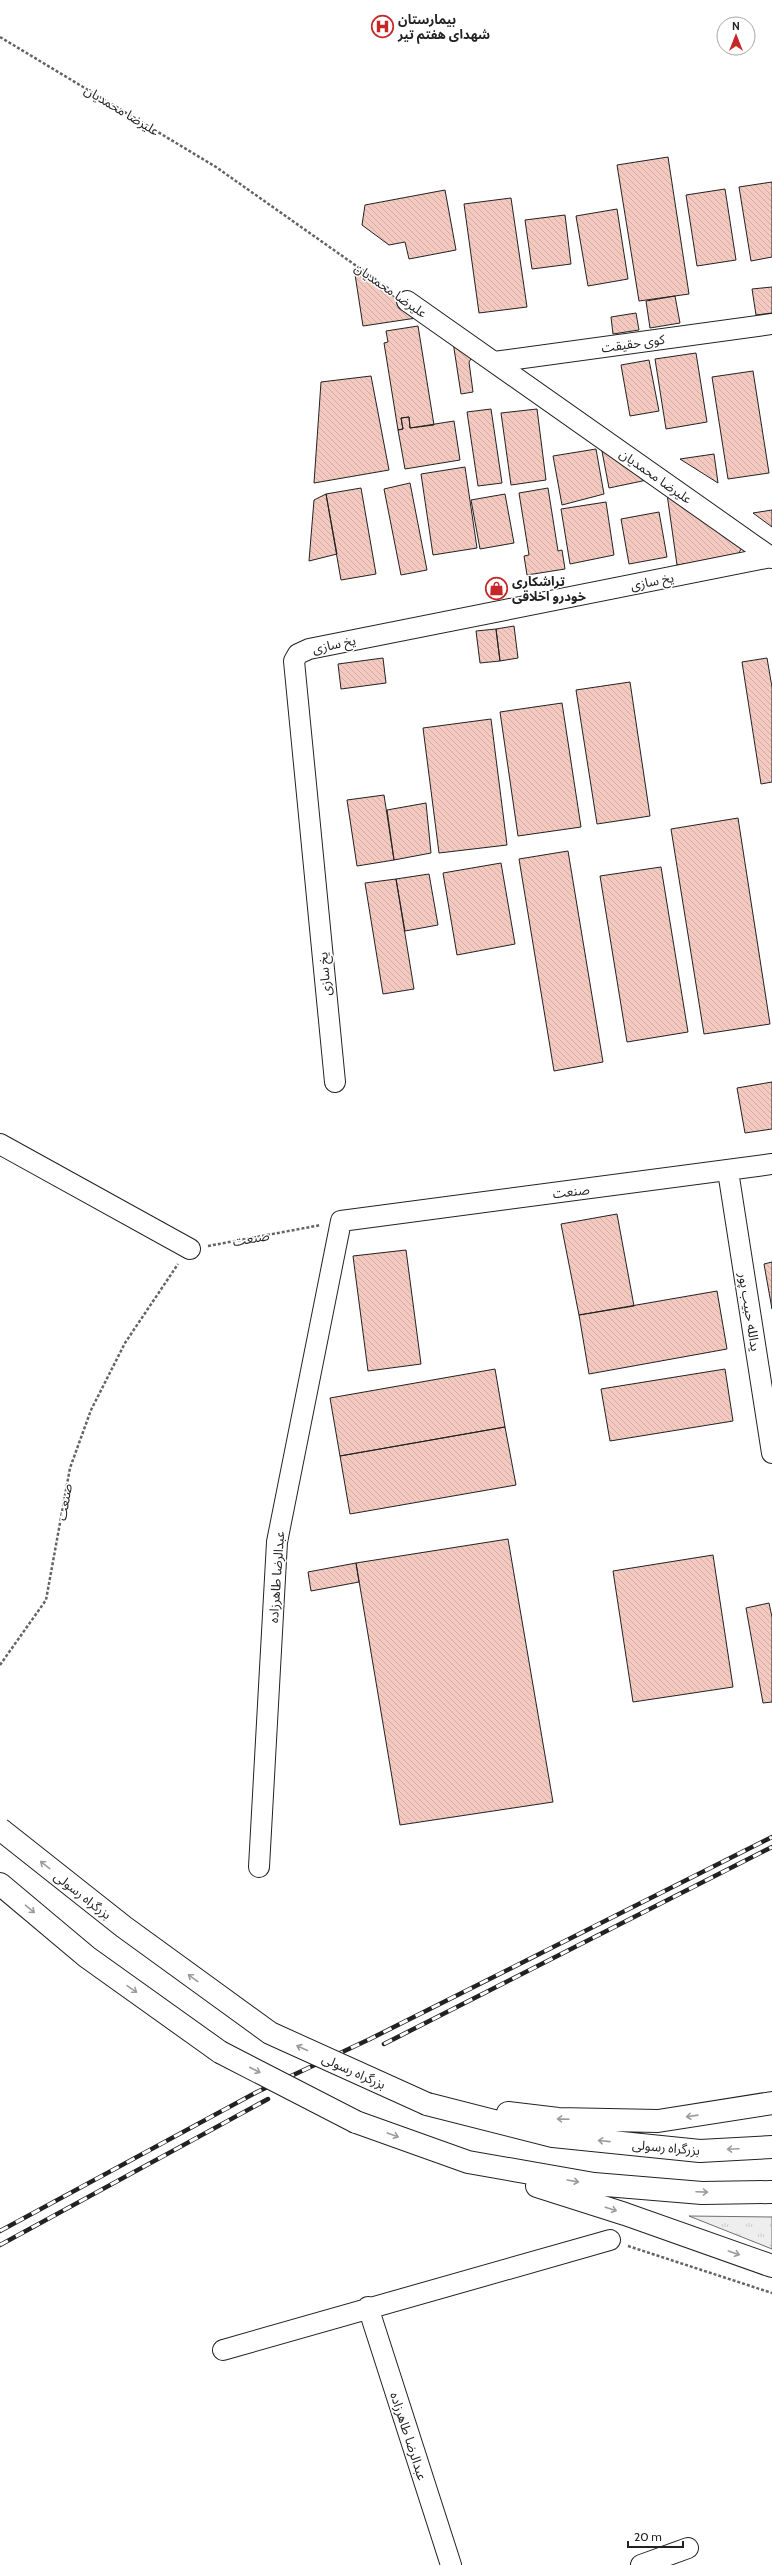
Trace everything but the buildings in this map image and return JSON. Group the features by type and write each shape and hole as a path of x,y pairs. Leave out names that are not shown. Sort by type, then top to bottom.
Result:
{"highway":[{"name":"بزرگراه رسولی","path":"0,1829 124,1927 270,2033 427,2104 553,2136 700,2151 772,2147"},
{"path":"0,1884 87,1957 220,2052 356,2122 772,2266"},
{"path":"427,2104 558,2119 658,2121 772,2103"},
{"path":"468,2162 594,2184 702,2193 772,2192"}],"street":[{"name":"علیرضا محمدیان","path":"407,301 771,558"},
{"name":"کوی حقیقت","path":"494,362 772,324"},
{"name":"یخ سازی","path":"335,1082 294,662 298,654 309,649 771,558"},
{"path":"0,1144 190,1249"},
{"name":"صنعت","path":"341,1221 772,1164"},
{"name":"یدالله حبیب پور","path":"728,1171 772,1453"},
{"name":"عبدالرضا طاهرزاده","path":"258,1867 277,1542 341,1221"},
{"path":"223,2350 368,2307 610,2240"},
{"name":"عبدالرضا طاهرزاده","path":"368,2307 451,2565"},
{"path":"641,2565 688,2548"}],"path":[{"name":"علیرضا محمدیان","path":"0,37 216,166 407,301"},
{"name":"صنعت","path":"0,1664 46,1600 70,1468 91,1410 125,1343 166,1281 190,1249 341,1221"},
{"path":"610,2240 772,2293"}],"green space":[{"path":"689,2216 772,2217 772,2249"}],"railway":[{"path":"0,2231 257,2092 370,2039 772,1837"},
{"path":"384,2044 772,1847"},
{"path":"0,2245 268,2099"}],"place":[{"name":"بیمارستان شهدای هفتم تیر","path":"383,26"},
{"name":"تراشکاری خودرو اخلاقی","path":"497,588"}]}
